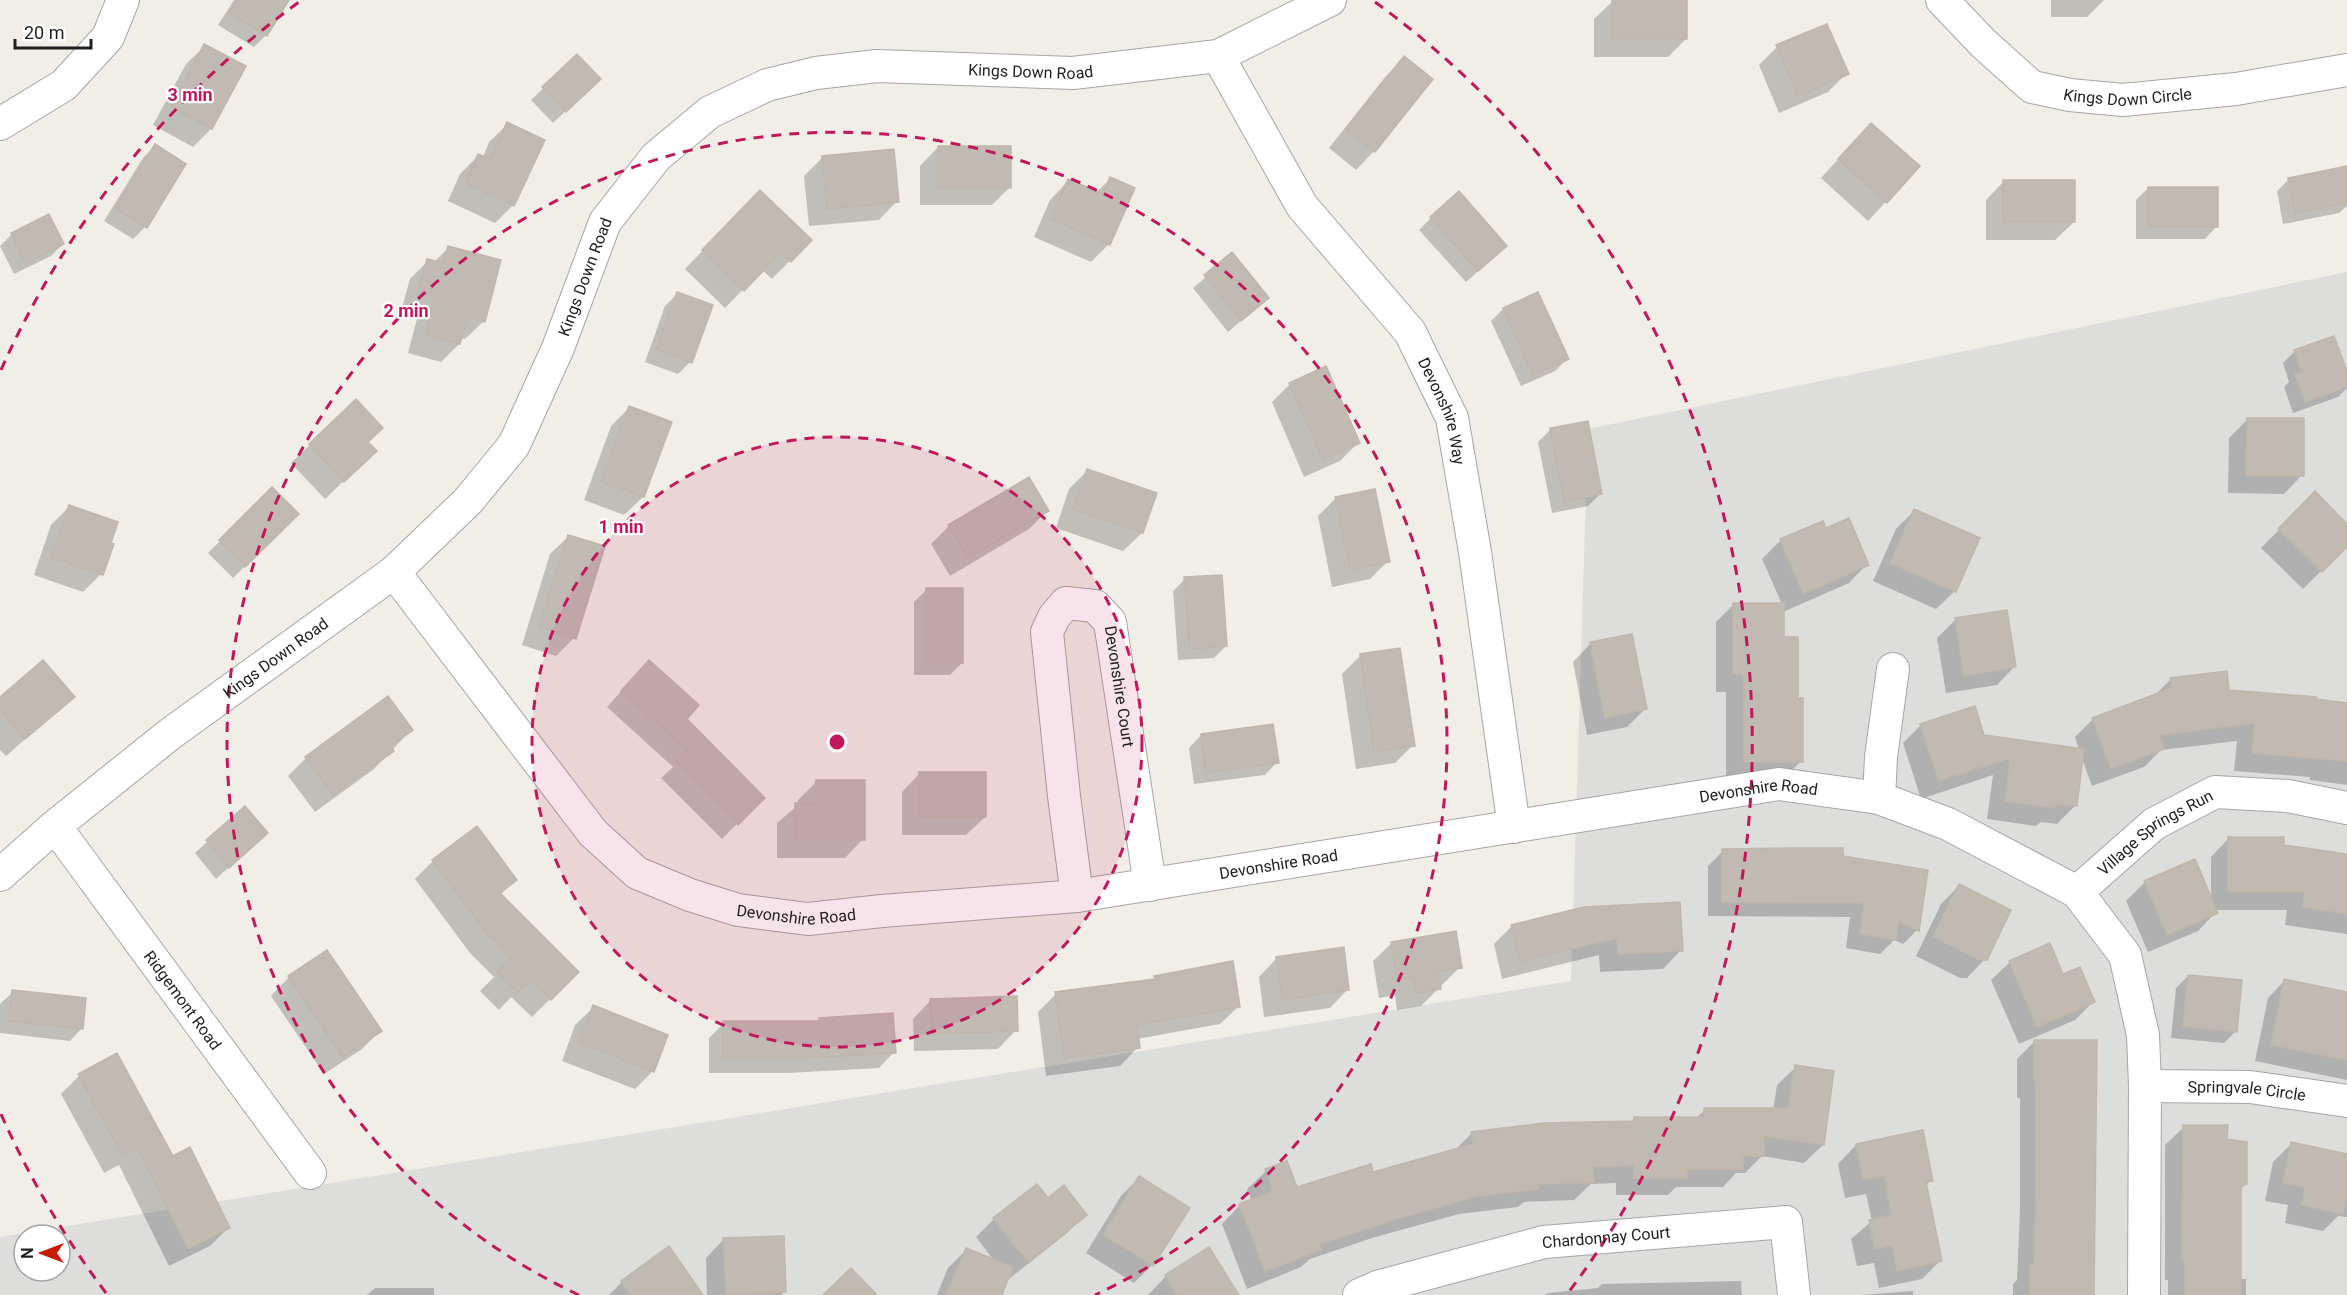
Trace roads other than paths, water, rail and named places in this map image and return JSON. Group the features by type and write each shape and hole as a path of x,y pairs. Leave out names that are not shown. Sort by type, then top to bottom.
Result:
{"street":[{"path":"0,124 64,85 108,37 123,0"},
{"name":"Kings Down Road","path":"0,875 55,826 170,734 393,572 468,501 514,445 558,348 605,222 656,157 710,112 767,85 837,70 877,66 1073,73 1218,56 1330,0"},
{"name":"Kings Down Circle","path":"1942,0 1983,43 2032,87 2070,95 2123,100 2236,88 2347,70"},
{"name":"Devonshire Way","path":"1218,56 1302,206 1410,332 1452,418 1475,552 1514,828"},
{"name":"Devonshire Road","path":"393,572 593,833 637,873 690,895 738,910 808,919 1077,896 1779,784 1879,798 1948,824 2077,892 2125,956 2143,1035 2145,1086"},
{"name":"Devonshire Court","path":"1077,896 1047,632 1054,617 1066,603 1095,606 1110,622 1126,714 1150,885"},
{"path":"1879,798 1881,757 1893,669"},
{"name":"Village Springs Run","path":"2077,892 2154,824 2215,792 2288,796 2347,808"},
{"name":"Ridgemont Road","path":"55,826 310,1173"},
{"path":"2144,1295 2145,1086"},
{"name":"Springvale Circle","path":"2145,1086 2250,1087 2347,1101"},
{"name":"Chardonnay Court","path":"1359,1295 1377,1287 1544,1242 1786,1222 1794,1295"}]}
